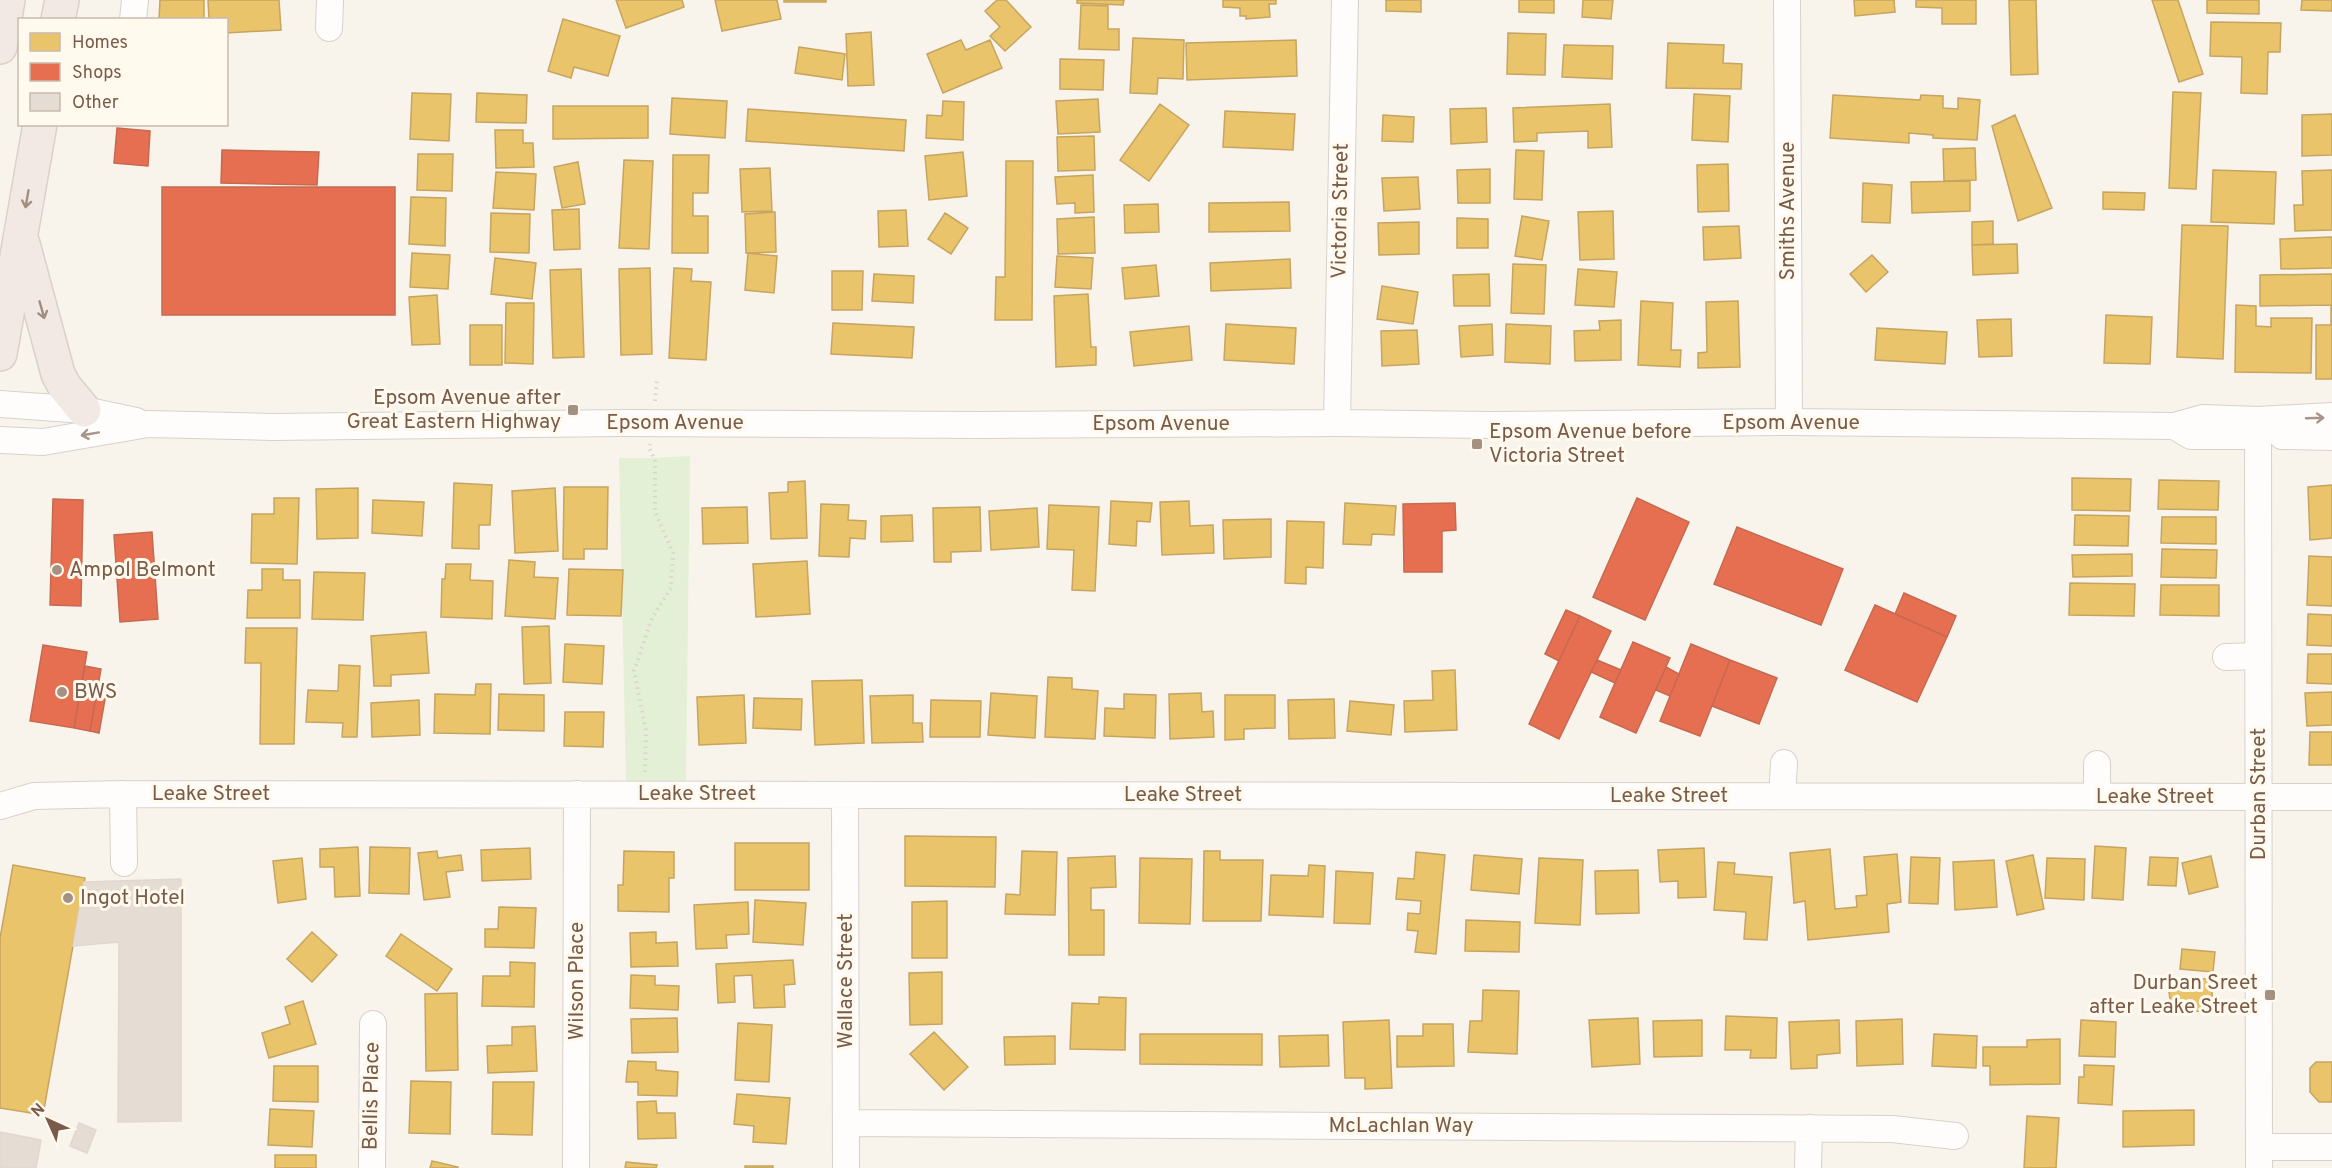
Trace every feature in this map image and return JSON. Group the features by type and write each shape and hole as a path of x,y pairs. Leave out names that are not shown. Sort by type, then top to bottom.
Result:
{"highway":[{"path":"0,47 8,0"},
{"path":"58,18 62,0"},
{"path":"0,354 40,126"},
{"path":"20,234 58,374 65,387 84,410"}],"street":[{"path":"133,18 135,0"},
{"path":"329,28 330,0"},
{"name":"Victoria Street","path":"1337,423 1345,0"},
{"name":"Smiths Avenue","path":"1787,0 1789,422"},
{"name":"Epsom Avenue","path":"0,404 84,410 148,424"},
{"name":"Epsom Avenue","path":"0,440 43,442 148,424 283,427 654,423 1490,425 1789,422 2174,426 2191,436 2332,416"},
{"name":"Epsom Avenue","path":"2257,428 2332,437"},
{"name":"Durban Street","path":"2257,428 2259,1157"},
{"path":"2226,657 2258,656"},
{"path":"1782,796 1784,763"},
{"path":"2097,764 2097,797"},
{"name":"Leake Street","path":"0,788 34,796 645,794 2332,797"},
{"path":"123,794 124,863"},
{"name":"Wilson Place","path":"576,1168 577,794"},
{"name":"Wallace Street","path":"845,795 846,1168"},
{"name":"Leake Street","path":"0,806 34,796"},
{"name":"Bellis Place","path":"372,1168 373,1024"},
{"name":"McLachlan Way","path":"846,1123 1892,1128 1955,1136"},
{"path":"1808,1168 1809,1128"},
{"path":"2259,1157 2332,1147"}],"path":[{"path":"645,794 646,730 634,671 652,618 671,588 673,553 655,512 655,460 649,448 654,423 657,380"}],"green space":[{"path":"690,456 686,785 626,785 619,458"}],"building: Homes":[{"path":"160,0 204,0 204,18 159,18"},
{"path":"208,0 279,0 281,30 228,33 228,18 209,18"},
{"path":"616,0 682,0 684,7 626,28"},
{"path":"715,0 777,0 781,19 722,31"},
{"path":"784,0 826,0 826,2 784,2"},
{"path":"997,0 1006,0 1031,27 1005,51 990,36 1000,27 985,11"},
{"path":"1077,0 1124,0 1123,5 1077,3"},
{"path":"1223,0 1276,0 1276,4 1269,4 1270,17 1246,19 1246,16 1240,16 1240,8 1223,7"},
{"path":"1386,0 1421,0 1421,12 1386,11"},
{"path":"1519,0 1554,0 1554,13 1519,12"},
{"path":"1583,0 1613,0 1611,19 1582,17"},
{"path":"1854,0 1894,0 1895,12 1855,16"},
{"path":"1916,0 1976,0 1976,24 1942,24 1942,8 1916,7"},
{"path":"2009,0 2036,0 2038,74 2011,75"},
{"path":"2152,0 2178,0 2203,74 2179,82"},
{"path":"2207,0 2259,0 2259,14 2207,13"},
{"path":"2302,0 2332,0 2332,11 2301,10"},
{"path":"1081,5 1108,6 1108,29 1119,29 1119,50 1079,49"},
{"path":"563,19 620,36 608,76 574,67 571,78 548,71"},
{"path":"2211,22 2281,23 2280,52 2268,52 2267,94 2241,93 2242,57 2210,56"},
{"path":"871,32 874,85 848,86 846,34"},
{"path":"1508,33 1546,34 1545,75 1507,74"},
{"path":"1133,38 1184,40 1183,79 1158,78 1157,94 1130,93"},
{"path":"961,40 966,50 990,40 1002,68 943,93 927,54"},
{"path":"1296,40 1297,76 1187,80 1186,43"},
{"path":"1668,43 1724,45 1723,63 1742,64 1741,89 1666,88"},
{"path":"1564,45 1613,46 1612,79 1562,77"},
{"path":"799,47 845,54 842,80 795,73"},
{"path":"1060,59 1104,60 1103,90 1060,89"},
{"path":"2173,92 2201,93 2196,189 2169,188"},
{"path":"412,93 451,94 449,141 410,139"},
{"path":"477,93 527,95 526,123 476,122"},
{"path":"1694,94 1730,96 1728,142 1692,140"},
{"path":"1833,95 1920,100 1921,95 1943,96 1943,108 1958,109 1958,98 1980,100 1977,140 1933,138 1933,135 1909,133 1909,143 1830,138"},
{"path":"672,98 727,101 725,138 670,134"},
{"path":"1098,99 1100,132 1058,134 1056,101"},
{"path":"943,101 964,102 963,140 926,138 927,115 942,116"},
{"path":"1160,104 1189,125 1149,181 1120,160"},
{"path":"1610,104 1612,147 1588,148 1588,131 1537,133 1537,141 1514,142 1513,108"},
{"path":"553,106 648,106 648,138 553,139"},
{"path":"1486,108 1487,142 1451,144 1450,109"},
{"path":"748,109 906,120 904,151 746,141"},
{"path":"1225,111 1295,114 1293,150 1223,147"},
{"path":"2332,114 2332,155 2302,156 2302,115"},
{"path":"1383,115 1414,117 1413,142 1382,141"},
{"path":"2015,115 2052,208 2018,221 1992,126"},
{"path":"495,130 523,130 523,143 533,143 534,167 496,168"},
{"path":"1094,136 1095,170 1058,171 1057,137"},
{"path":"1975,148 1976,180 1944,181 1943,149"},
{"path":"1516,150 1544,151 1542,200 1514,199"},
{"path":"963,152 967,196 929,200 925,156"},
{"path":"418,154 453,154 452,191 417,190"},
{"path":"673,155 709,155 708,193 693,193 693,216 708,216 708,253 672,253"},
{"path":"624,160 653,161 649,249 619,248"},
{"path":"1006,161 1033,161 1032,320 995,320 996,277 1005,277"},
{"path":"578,162 585,204 562,208 554,167"},
{"path":"1728,164 1729,211 1698,212 1697,165"},
{"path":"770,168 772,211 742,212 740,169"},
{"path":"1490,169 1490,203 1458,203 1457,170"},
{"path":"2213,170 2276,172 2274,224 2211,222"},
{"path":"2332,170 2332,230 2295,231 2294,205 2303,205 2302,171"},
{"path":"496,172 536,174 534,210 493,208"},
{"path":"1093,175 1094,212 1075,213 1075,203 1057,204 1055,177"},
{"path":"1418,177 1420,209 1384,211 1382,178"},
{"path":"1970,181 1970,211 1912,213 1911,182"},
{"path":"1863,183 1892,185 1890,223 1862,222"},
{"path":"2103,192 2145,193 2144,210 2103,209"},
{"path":"411,197 446,198 445,246 409,244"},
{"path":"1289,202 1290,231 1209,232 1209,203"},
{"path":"1158,204 1159,232 1125,233 1124,205"},
{"path":"579,209 580,249 554,250 552,210"},
{"path":"906,210 908,246 879,247 878,211"},
{"path":"1613,211 1614,259 1580,260 1578,212"},
{"path":"775,212 776,252 746,253 745,214"},
{"path":"491,213 530,214 529,253 490,252"},
{"path":"945,213 968,228 951,254 928,239"},
{"path":"1522,216 1549,221 1542,260 1515,256"},
{"path":"1094,217 1095,253 1058,254 1057,219"},
{"path":"1457,218 1488,219 1488,248 1457,248"},
{"path":"1993,221 1993,244 1972,245 1972,222"},
{"path":"1419,222 1419,254 1379,255 1378,223"},
{"path":"2182,225 2228,226 2223,359 2177,357"},
{"path":"1739,226 1741,258 1704,260 1703,227"},
{"path":"2332,237 2332,268 2281,269 2280,239"},
{"path":"2017,244 2018,273 1973,275 1972,245"},
{"path":"412,253 450,255 448,289 410,287"},
{"path":"748,253 777,256 774,293 745,290"},
{"path":"1872,255 1888,272 1866,292 1850,274"},
{"path":"1057,256 1093,258 1091,289 1055,287"},
{"path":"495,258 536,263 532,299 491,294"},
{"path":"1290,259 1291,288 1211,291 1210,263"},
{"path":"1513,264 1546,265 1544,314 1511,313"},
{"path":"1156,265 1159,296 1125,299 1122,268"},
{"path":"650,268 652,354 621,355 619,269"},
{"path":"674,268 692,269 691,281 711,282 706,360 669,358"},
{"path":"581,269 584,357 553,358 550,270"},
{"path":"1578,269 1617,272 1614,307 1575,305"},
{"path":"832,271 863,271 862,310 832,310"},
{"path":"874,274 914,276 913,303 872,301"},
{"path":"1489,274 1490,306 1454,306 1453,275"},
{"path":"2332,274 2332,379 2316,379 2316,325 2331,325 2331,305 2260,306 2260,275"},
{"path":"1382,286 1418,292 1413,324 1377,319"},
{"path":"1088,294 1091,347 1096,347 1096,365 1056,367 1054,296"},
{"path":"437,295 440,344 412,345 409,297"},
{"path":"1641,301 1673,303 1671,350 1681,350 1680,367 1638,365"},
{"path":"1738,301 1740,367 1698,368 1698,353 1707,352 1706,302"},
{"path":"506,303 534,303 533,364 505,363"},
{"path":"2236,305 2256,306 2256,326 2271,327 2271,318 2312,318 2311,373 2235,372"},
{"path":"2106,315 2152,317 2150,364 2104,363"},
{"path":"2011,319 2012,356 1979,357 1977,320"},
{"path":"1621,320 1621,360 1575,361 1574,331 1600,330 1599,321"},
{"path":"833,323 914,327 912,358 831,354"},
{"path":"1226,324 1296,328 1294,364 1224,360"},
{"path":"1492,324 1493,355 1461,357 1459,326"},
{"path":"1506,324 1551,326 1550,364 1505,362"},
{"path":"470,325 502,325 502,365 470,365"},
{"path":"1189,326 1192,360 1134,366 1130,332"},
{"path":"1877,328 1947,332 1945,364 1875,360"},
{"path":"1417,330 1419,364 1382,366 1381,331"},
{"path":"2072,478 2131,479 2130,511 2072,510"},
{"path":"2159,480 2219,481 2218,510 2158,509"},
{"path":"805,481 807,538 771,539 769,493 788,492 788,482"},
{"path":"454,483 492,485 490,525 479,525 479,549 452,548"},
{"path":"2332,485 2332,538 2310,540 2308,487"},
{"path":"564,487 608,487 607,549 584,549 584,559 563,559"},
{"path":"358,488 358,538 317,539 316,489"},
{"path":"555,488 558,551 515,553 512,491"},
{"path":"274,498 299,498 297,564 251,563 252,514 274,514"},
{"path":"373,500 424,502 422,536 372,533"},
{"path":"1111,501 1152,503 1150,522 1137,521 1136,546 1109,544"},
{"path":"1189,501 1190,526 1213,525 1214,553 1162,555 1160,502"},
{"path":"1345,503 1396,506 1394,535 1372,534 1371,545 1343,544"},
{"path":"821,504 849,505 848,520 866,521 865,539 850,538 849,557 819,556"},
{"path":"1049,505 1099,507 1095,591 1072,590 1074,550 1047,549"},
{"path":"747,507 748,543 703,544 702,508"},
{"path":"980,507 981,551 951,552 951,562 934,562 933,508"},
{"path":"1037,508 1039,547 991,550 989,511"},
{"path":"912,515 913,541 881,542 881,516"},
{"path":"2075,515 2129,516 2128,546 2074,545"},
{"path":"2162,517 2216,517 2216,544 2161,543"},
{"path":"1271,519 1271,557 1224,559 1223,520"},
{"path":"1287,521 1324,522 1323,568 1306,567 1306,584 1285,583"},
{"path":"2162,549 2217,550 2216,578 2161,577"},
{"path":"2132,554 2132,576 2073,577 2072,555"},
{"path":"2309,556 2332,557 2332,606 2307,605"},
{"path":"509,560 535,562 534,577 558,578 555,619 505,616"},
{"path":"807,561 810,614 756,617 753,564"},
{"path":"446,564 471,564 470,580 493,581 492,619 441,617 442,579 445,579"},
{"path":"262,569 283,569 283,580 300,580 300,618 247,618 248,590 262,590"},
{"path":"569,569 623,570 621,616 567,615"},
{"path":"314,572 365,573 363,620 312,619"},
{"path":"2070,583 2135,584 2134,616 2069,615"},
{"path":"2161,585 2219,585 2219,616 2160,615"},
{"path":"2308,614 2332,615 2332,646 2307,645"},
{"path":"549,626 551,683 524,684 522,627"},
{"path":"246,628 297,628 294,744 260,744 261,663 245,663"},
{"path":"426,632 429,673 391,675 391,686 374,686 371,636"},
{"path":"565,644 604,646 602,684 563,682"},
{"path":"2308,654 2332,654 2332,684 2307,683"},
{"path":"339,665 360,666 357,737 342,737 343,723 306,722 308,690 338,691"},
{"path":"1455,670 1457,730 1405,732 1404,701 1433,700 1432,671"},
{"path":"1048,677 1072,678 1072,689 1098,691 1095,739 1045,737"},
{"path":"862,680 864,743 815,745 812,681"},
{"path":"476,684 491,684 490,734 434,733 435,694 475,695"},
{"path":"2332,692 2332,725 2307,726 2305,693"},
{"path":"991,693 1037,696 1035,738 988,735"},
{"path":"1201,693 1202,712 1213,711 1214,737 1170,739 1169,694"},
{"path":"499,694 544,695 544,731 498,730"},
{"path":"1124,694 1156,695 1155,738 1104,736 1105,708 1124,709"},
{"path":"744,695 746,743 699,745 697,697"},
{"path":"913,695 913,723 922,723 923,742 872,743 870,696"},
{"path":"1225,695 1275,695 1275,728 1244,729 1244,739 1225,740"},
{"path":"754,698 802,699 801,730 753,728"},
{"path":"1334,699 1335,738 1289,739 1288,700"},
{"path":"419,700 420,735 372,737 371,703"},
{"path":"931,700 981,701 980,737 930,737"},
{"path":"1350,701 1394,705 1391,735 1347,731"},
{"path":"565,712 604,712 603,747 564,746"},
{"path":"2310,732 2332,732 2332,765 2309,765"},
{"path":"905,836 996,837 995,887 905,886"},
{"path":"735,843 809,843 809,890 735,890"},
{"path":"2095,846 2126,848 2123,900 2092,898"},
{"path":"358,847 360,896 335,897 334,867 320,867 320,849"},
{"path":"370,847 410,848 409,894 369,893"},
{"path":"530,848 531,879 482,881 481,850"},
{"path":"1704,848 1706,897 1678,898 1678,881 1660,882 1658,850"},
{"path":"1830,849 1835,909 1857,907 1856,896 1867,895 1864,857 1897,854 1901,902 1887,904 1889,932 1808,940 1805,901 1794,903 1790,853"},
{"path":"437,851 438,858 461,855 463,870 446,872 450,897 424,900 418,853"},
{"path":"624,851 674,852 674,878 669,878 669,912 618,911 618,885 623,885"},
{"path":"1022,851 1057,852 1055,915 1005,914 1006,894 1020,895"},
{"path":"1204,851 1220,851 1220,860 1263,860 1261,921 1203,921"},
{"path":"1416,852 1445,855 1436,954 1415,952 1418,931 1407,930 1408,913 1420,914 1421,901 1396,899 1398,878 1414,879"},
{"path":"1474,855 1522,859 1519,894 1471,890"},
{"path":"2033,855 2044,909 2017,915 2006,861"},
{"path":"1115,856 1116,887 1091,888 1091,910 1104,910 1104,955 1069,955 1068,858"},
{"path":"2211,856 2218,887 2189,894 2182,863"},
{"path":"1911,857 1940,858 1938,904 1909,903"},
{"path":"2150,857 2178,858 2176,886 2148,885"},
{"path":"302,858 306,899 278,903 273,861"},
{"path":"1140,858 1192,859 1190,924 1139,923"},
{"path":"1539,858 1583,860 1580,925 1535,923"},
{"path":"2047,858 2085,859 2084,900 2045,898"},
{"path":"1994,860 1997,907 1955,910 1953,862"},
{"path":"1718,862 1735,863 1734,874 1772,877 1767,940 1744,939 1746,912 1714,910"},
{"path":"13,865 85,878 43,1115 0,1108 0,938"},
{"path":"1309,865 1325,866 1323,917 1269,915 1271,875 1308,876"},
{"path":"1638,870 1639,913 1596,914 1595,871"},
{"path":"1336,871 1373,873 1370,924 1334,923"},
{"path":"755,900 806,903 803,945 753,942"},
{"path":"947,901 947,958 912,958 912,902"},
{"path":"748,902 749,934 726,935 727,948 696,949 694,905"},
{"path":"499,907 536,908 534,948 485,947 485,929 498,929"},
{"path":"1466,920 1520,922 1519,952 1465,951"},
{"path":"312,932 337,955 312,982 287,959"},
{"path":"656,932 656,943 677,942 678,966 631,967 630,933"},
{"path":"401,934 452,969 437,991 386,956"},
{"path":"2182,949 2215,952 2213,972 2180,969"},
{"path":"793,960 795,984 784,985 785,1007 754,1008 752,975 734,976 735,1002 718,1003 716,964"},
{"path":"510,962 535,963 534,1007 482,1006 483,976 510,976"},
{"path":"942,972 942,1024 910,1025 909,973"},
{"path":"631,975 655,976 655,985 679,986 678,1010 630,1008"},
{"path":"2210,978 2214,1009 2172,1015 2168,984"},
{"path":"1483,990 1519,991 1517,1054 1468,1052 1470,1021 1482,1021"},
{"path":"457,993 458,1070 426,1071 425,994"},
{"path":"1099,997 1126,998 1125,1050 1070,1049 1072,1003 1099,1004"},
{"path":"303,1001 316,1044 269,1058 262,1033 290,1024 285,1007"},
{"path":"1726,1016 1777,1018 1776,1058 1750,1058 1751,1050 1725,1050"},
{"path":"677,1018 678,1052 632,1053 631,1019"},
{"path":"1638,1018 1640,1064 1592,1067 1589,1020"},
{"path":"1902,1019 1903,1064 1857,1066 1856,1021"},
{"path":"1389,1020 1392,1088 1365,1089 1365,1078 1345,1078 1343,1022"},
{"path":"1702,1020 1702,1056 1654,1057 1653,1021"},
{"path":"1839,1020 1840,1053 1817,1055 1817,1068 1791,1069 1789,1022"},
{"path":"2081,1020 2116,1022 2115,1057 2079,1056"},
{"path":"738,1023 772,1025 769,1082 735,1080"},
{"path":"1423,1024 1453,1024 1454,1066 1397,1067 1397,1036 1423,1036"},
{"path":"535,1026 537,1071 488,1073 487,1046 512,1045 512,1027"},
{"path":"934,1032 968,1067 944,1090 910,1054"},
{"path":"1140,1034 1262,1034 1262,1065 1140,1064"},
{"path":"1934,1034 1977,1036 1976,1068 1932,1066"},
{"path":"1328,1035 1329,1066 1280,1067 1279,1036"},
{"path":"1055,1036 1055,1064 1005,1065 1004,1037"},
{"path":"2060,1039 2060,1084 1990,1085 1990,1066 1983,1066 1983,1047 2027,1047 2027,1040"},
{"path":"628,1061 656,1062 656,1070 678,1072 677,1096 638,1095 638,1082 626,1082"},
{"path":"2316,1062 2332,1062 2332,1102 2319,1102 2310,1092 2310,1068"},
{"path":"2084,1065 2114,1066 2112,1105 2078,1103 2079,1077 2084,1077"},
{"path":"274,1066 318,1066 318,1102 273,1101"},
{"path":"411,1081 451,1082 450,1134 409,1133"},
{"path":"493,1082 534,1082 532,1135 492,1134"},
{"path":"737,1094 790,1098 786,1144 753,1142 754,1126 734,1124"},
{"path":"656,1101 657,1113 675,1113 676,1138 638,1139 637,1102"},
{"path":"270,1109 314,1111 312,1147 268,1145"},
{"path":"2194,1110 2194,1145 2123,1147 2123,1111"},
{"path":"2027,1116 2059,1118 2056,1168 2024,1168"},
{"path":"275,1155 316,1155 316,1168 275,1168"},
{"path":"432,1161 458,1167 458,1168 430,1168"},
{"path":"626,1162 657,1165 656,1168 625,1168"},
{"path":"745,1166 773,1166 773,1168 745,1168"}],"building: Shops":[{"path":"117,128 150,131 148,166 114,163"},
{"path":"222,150 319,152 317,185 221,183"},
{"path":"162,187 395,187 395,315 162,315"},
{"path":"1637,498 1689,522 1645,620 1593,597"},
{"path":"53,499 83,500 81,606 50,605"},
{"path":"1455,503 1456,530 1442,531 1442,572 1404,572 1403,504"},
{"path":"1737,527 1843,569 1821,625 1714,584"},
{"path":"152,532 158,619 120,622 114,535"},
{"path":"1904,593 1956,616 1947,637 1895,614"},
{"path":"1875,605 1947,637 1917,702 1845,670"},
{"path":"1566,610 1580,616 1559,661 1545,654"},
{"path":"1580,616 1611,631 1559,739 1529,724"},
{"path":"1633,642 1670,658 1636,733 1600,717"},
{"path":"1691,644 1730,660 1700,736 1660,721"},
{"path":"43,645 87,652 74,728 30,721"},
{"path":"1597,660 1621,670 1615,683 1591,672"},
{"path":"1730,660 1777,678 1759,724 1712,706"},
{"path":"85,666 101,669 90,731 74,728"},
{"path":"1666,667 1679,674 1670,696 1656,690"},
{"path":"98,686 107,688 99,733 90,731"}],"building: Other":[{"path":"181,879 181,1121 118,1122 119,942 73,946 84,882"},
{"path":"79,1123 96,1130 87,1153 70,1146"},
{"path":"0,1132 41,1140 36,1168 0,1168"}],"place":[{"name":"Epsom Avenue after Great Eastern Highway","path":"573,410"},
{"name":"Epsom Avenue before Victoria Street","path":"1477,444"},
{"name":"Ampol Belmont","path":"57,570"},
{"name":"BWS","path":"62,692"},
{"name":"Ingot Hotel","path":"68,898"},
{"name":"Durban Sreet after Leake Street","path":"2270,995"}]}
